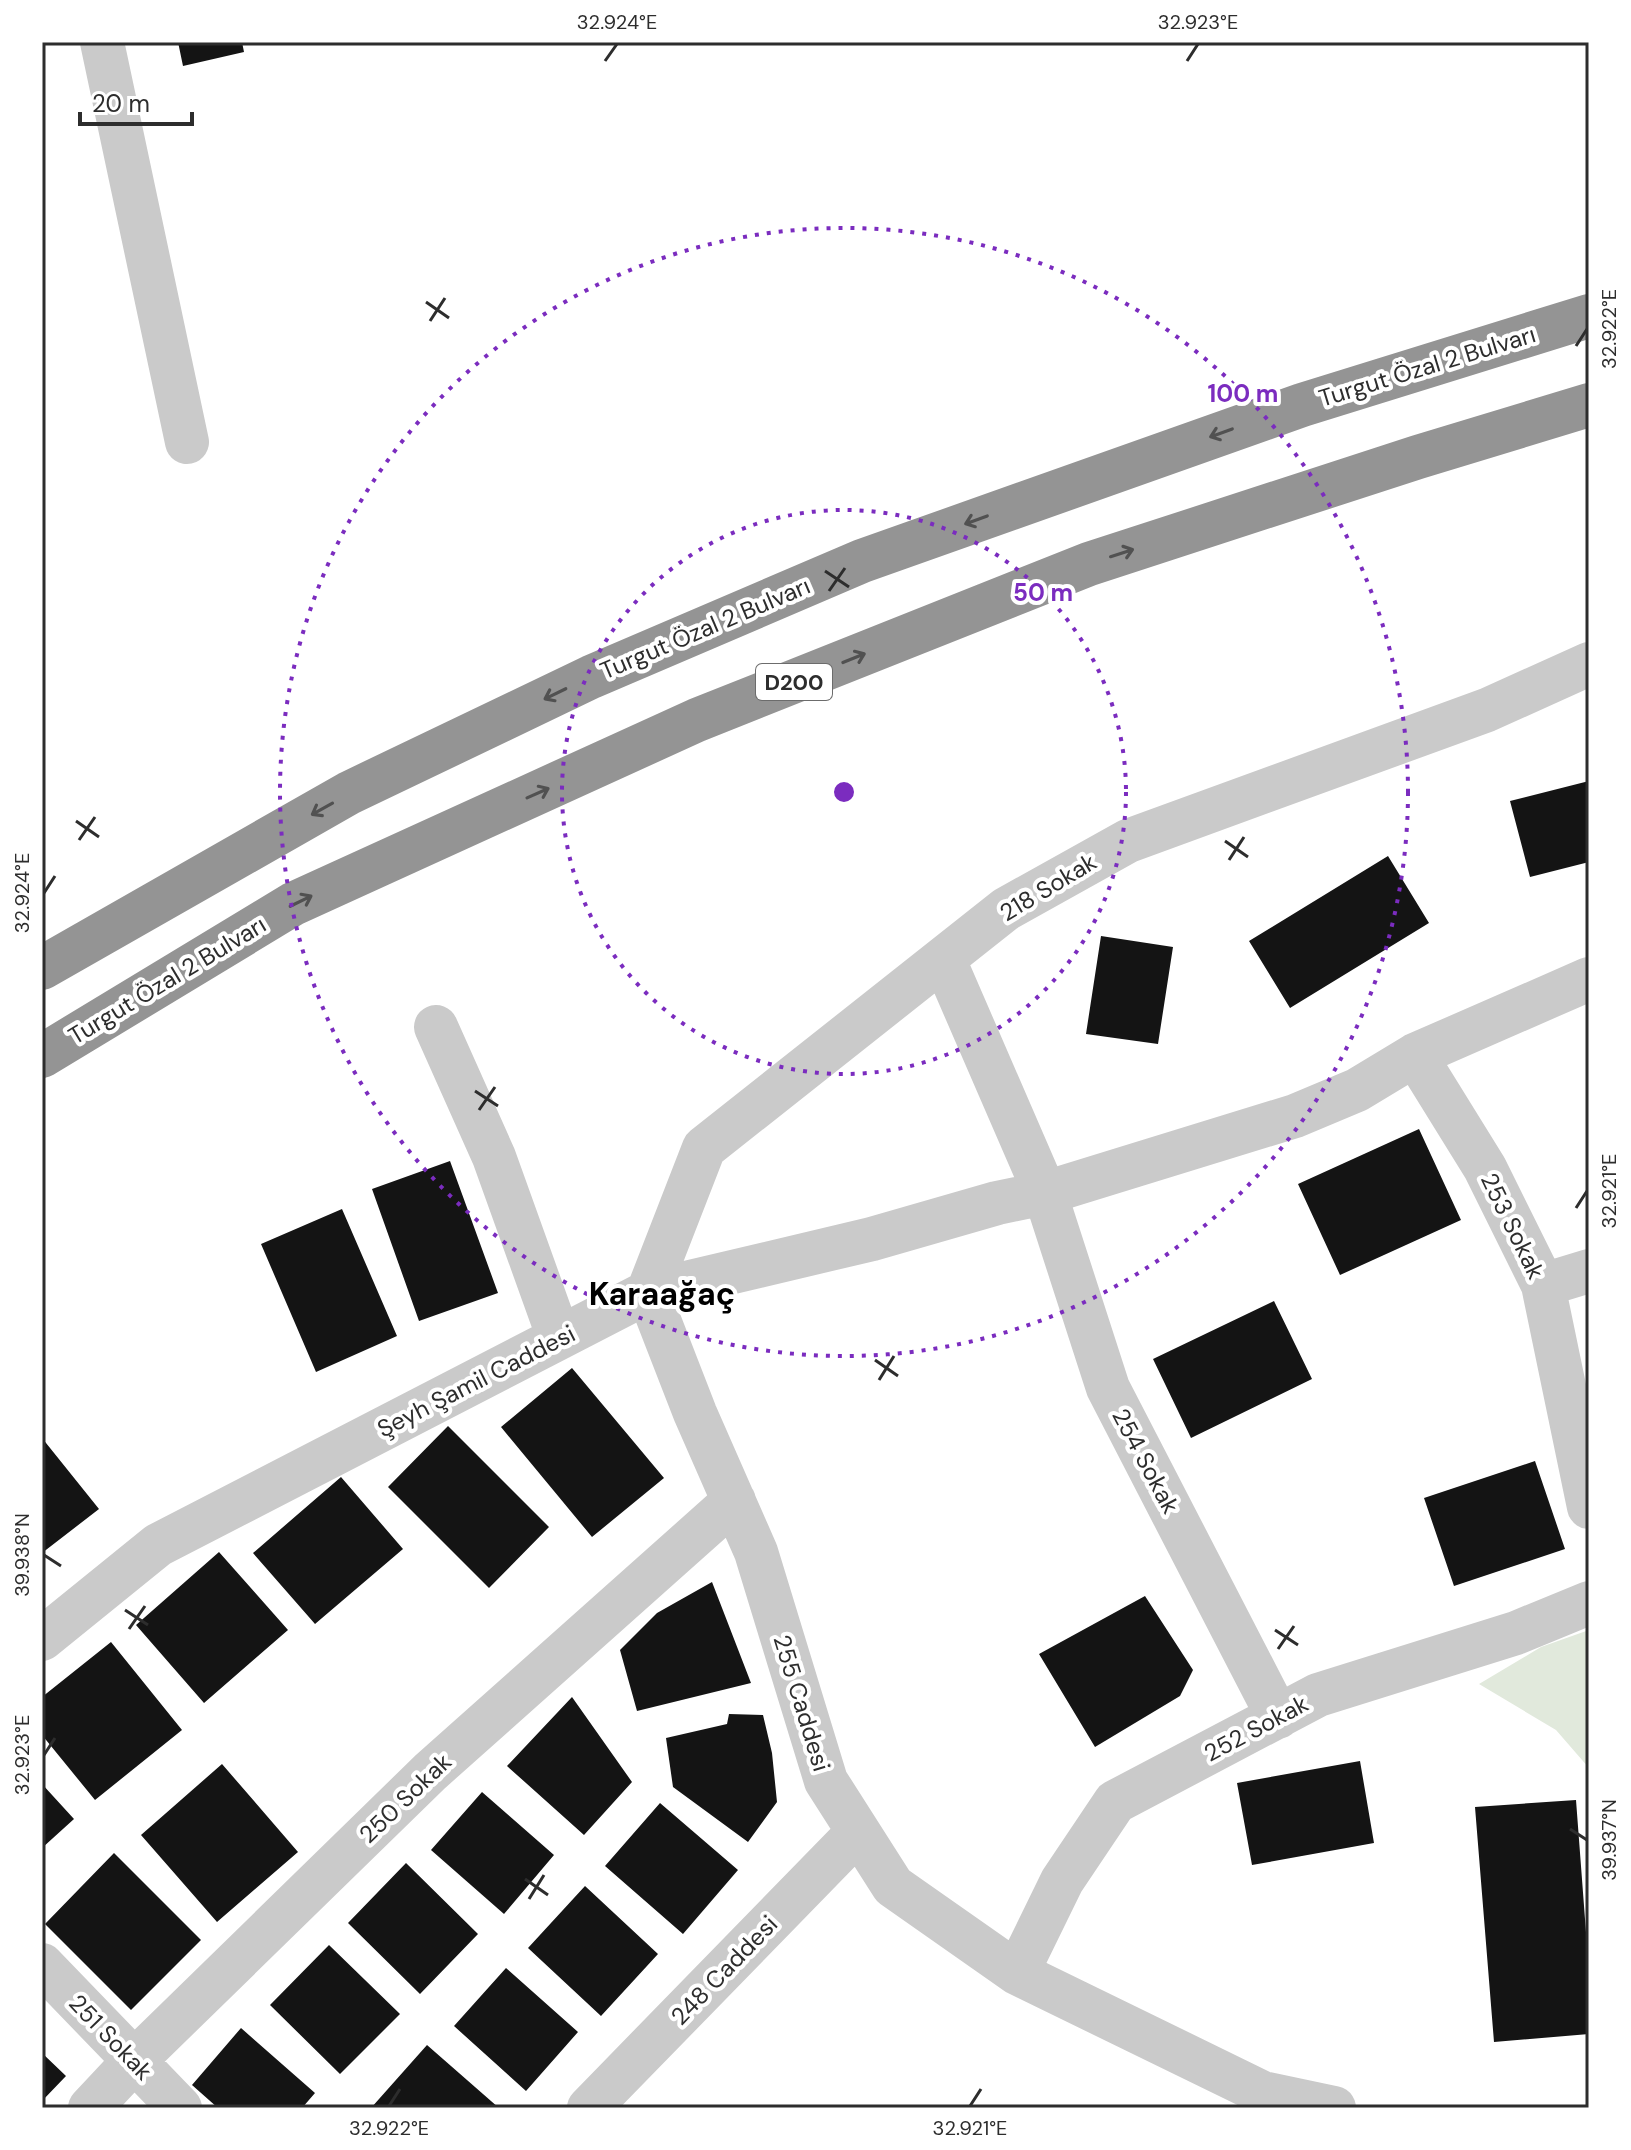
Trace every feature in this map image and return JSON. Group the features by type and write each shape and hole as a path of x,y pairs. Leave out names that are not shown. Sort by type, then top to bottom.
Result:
{"highway":[{"name":"Turgut Özal 2 Bulvarı","path":"42,968 349,793 591,677 862,561 1302,405 1589,316"},
{"name":"Turgut Özal 2 Bulvarı","path":"42,1056 293,904 697,720 1089,564 1589,405"}],"street":[{"path":"102,42 187,442"},
{"name":"218 Sokak","path":"648,1292 704,1148 1006,909 1128,841 1487,710 1589,664"},
{"name":"254 Sokak","path":"944,960 1045,1193 1108,1388 1278,1717"},
{"name":"Şeyh Şamil Caddesi","path":"42,1639 158,1545 648,1292 872,1239 997,1203 1045,1193 1295,1116 1357,1090 1415,1055 1589,979"},
{"path":"436,1027 494,1157 559,1338"},
{"name":"253 Sokak","path":"1415,1055 1485,1168 1543,1285 1589,1507"},
{"path":"1543,1285 1589,1271"},
{"name":"255 Caddesi","path":"648,1292 695,1413 756,1552 826,1781 893,1886 1017,1973 1257,2100 1334,2108"},
{"name":"250 Sokak","path":"90,2108 134,2061 430,1772 734,1501"},
{"name":"252 Sokak","path":"1017,1973 1062,1881 1115,1802 1318,1695 1516,1633 1589,1603"},
{"name":"248 Caddesi","path":"589,2108 858,1832"},
{"name":"251 Sokak","path":"42,1965 180,2108"}],"shaded area":[{"path":"1589,1630 1589,1768 1556,1730 1479,1684 1541,1647"}],"building":[{"path":"178,42 242,42 244,52 183,66"},
{"path":"1589,781 1589,862 1530,877 1510,801"},
{"path":"1388,856 1429,923 1290,1008 1249,941"},
{"path":"1101,936 1173,947 1158,1044 1086,1034"},
{"path":"1419,1129 1461,1220 1340,1275 1298,1184"},
{"path":"450,1161 498,1293 419,1321 372,1189"},
{"path":"342,1209 397,1336 316,1372 261,1244"},
{"path":"1274,1301 1312,1379 1191,1438 1153,1359"},
{"path":"572,1368 664,1478 592,1537 501,1427"},
{"path":"448,1426 549,1527 489,1588 388,1487"},
{"path":"42,1438 99,1509 42,1553"},
{"path":"1535,1461 1565,1549 1454,1586 1424,1498"},
{"path":"341,1477 403,1549 315,1624 253,1553"},
{"path":"219,1552 288,1630 204,1703 136,1625"},
{"path":"712,1582 751,1683 637,1711 620,1650 657,1613"},
{"path":"1145,1596 1193,1670 1180,1696 1095,1747 1039,1654"},
{"path":"111,1642 182,1730 95,1800 42,1735 42,1697"},
{"path":"572,1697 632,1782 584,1835 507,1766"},
{"path":"729,1714 763,1715 772,1753 777,1802 748,1842 673,1787 666,1738 727,1724"},
{"path":"1360,1761 1374,1843 1252,1865 1237,1783"},
{"path":"222,1764 298,1852 217,1922 141,1835"},
{"path":"42,1784 74,1819 42,1848"},
{"path":"482,1792 554,1855 504,1914 431,1850"},
{"path":"1576,1800 1589,1972 1589,2034 1494,2042 1475,1807"},
{"path":"660,1803 738,1870 683,1934 605,1866"},
{"path":"114,1853 201,1940 131,2010 45,1924"},
{"path":"406,1863 478,1934 420,1994 348,1923"},
{"path":"585,1886 658,1954 601,2016 528,1948"},
{"path":"329,1945 400,2014 340,2074 270,2005"},
{"path":"506,1968 578,2032 526,2091 454,2026"},
{"path":"241,2028 315,2093 302,2108 218,2108 192,2085"},
{"path":"427,2045 499,2108 371,2108"},
{"path":"42,2053 66,2076 42,2101"}],"district":[{"name":"Karaağaç","path":"662,1294"}]}
